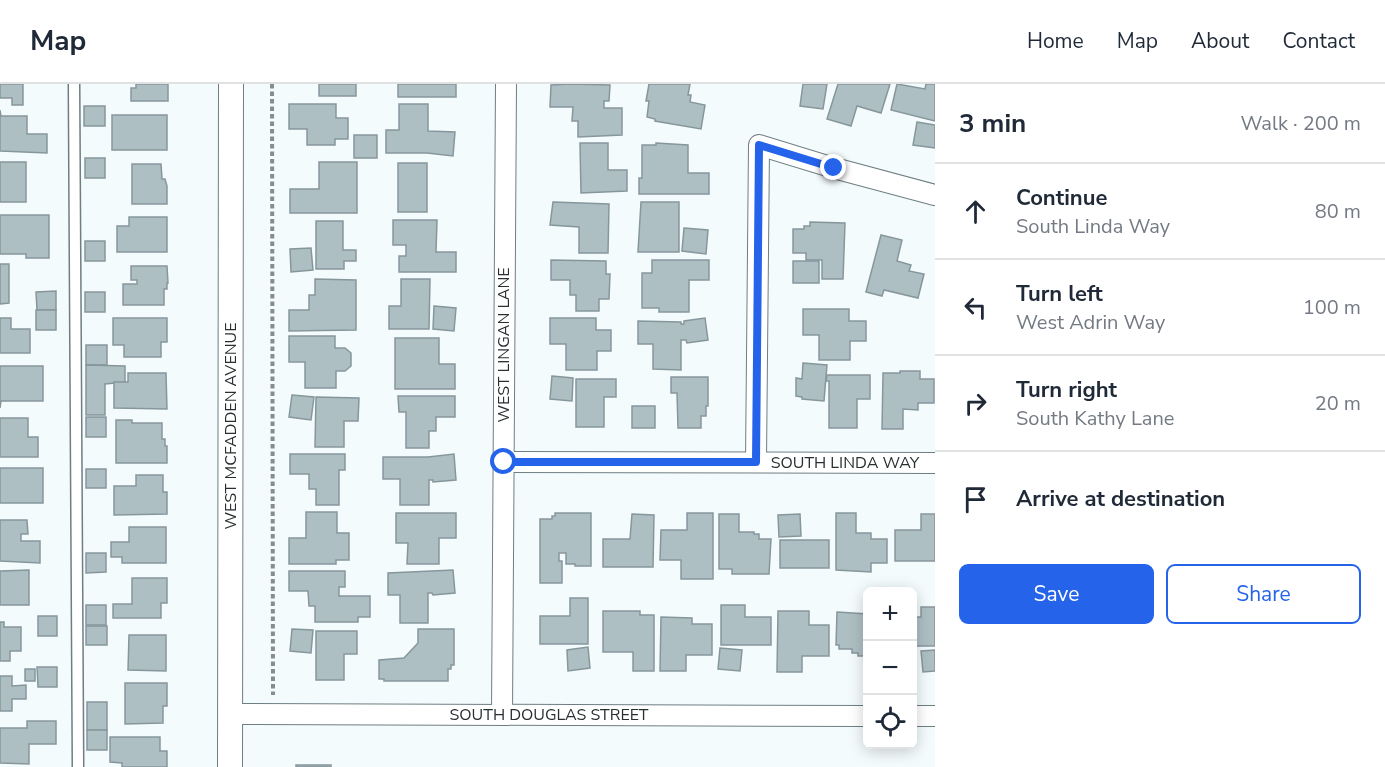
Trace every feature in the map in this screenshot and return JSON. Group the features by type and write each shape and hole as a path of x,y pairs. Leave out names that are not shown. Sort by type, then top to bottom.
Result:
{"street":[{"name":"WEST MCFADDEN AVENUE","path":"230,767 231,84"},
{"name":"WEST LINGAN LANE","path":"502,715 506,84"},
{"path":"756,462 759,145 935,195"},
{"name":"SOUTH LINDA WAY","path":"504,462 935,463"},
{"name":"SOUTH DOUGLAS STREET","path":"230,714 863,716"},
{"path":"917,716 935,716"}],"lane":[{"path":"74,84 78,767"}],"path":[{"path":"272,84 273,714"}],"building":[{"path":"0,84 23,84 23,105 12,105 12,98 0,98"},
{"path":"136,84 168,84 168,101 131,101 131,88 136,88"},
{"path":"319,84 356,84 356,96 319,96"},
{"path":"398,84 456,84 456,97 398,97"},
{"path":"649,84 690,84 688,95 691,95 690,102 705,105 701,129 655,121 647,117 649,101 646,101"},
{"path":"803,84 827,84 823,109 800,106"},
{"path":"838,84 890,84 881,113 857,106 851,126 827,119"},
{"path":"897,84 925,89 926,84 935,84 935,121 891,110"},
{"path":"551,85 610,85 609,101 604,101 604,108 622,108 622,135 578,137 578,121 572,121 573,107 550,107"},
{"path":"289,104 336,104 336,118 348,118 348,139 335,139 335,145 307,145 307,129 289,129"},
{"path":"399,104 428,104 428,131 455,132 453,156 427,153 386,153 386,130 399,130"},
{"path":"84,106 105,106 105,126 84,126"},
{"path":"0,110 1,116 27,116 27,134 47,134 47,153 0,151"},
{"path":"112,115 167,115 167,150 112,150"},
{"path":"917,122 935,125 935,148 913,145"},
{"path":"354,135 377,135 377,158 354,158"},
{"path":"580,143 608,143 608,170 627,170 627,191 581,193"},
{"path":"656,143 688,145 688,173 709,173 709,194 639,194 639,178 642,178 642,145 656,145"},
{"path":"85,158 105,158 105,178 85,178"},
{"path":"0,162 26,162 26,202 0,202"},
{"path":"319,162 357,162 357,213 290,213 290,189 319,189"},
{"path":"398,163 427,163 427,212 398,212"},
{"path":"132,164 161,164 162,179 165,179 167,186 167,204 132,204"},
{"path":"553,202 609,204 608,253 579,253 579,227 550,225"},
{"path":"641,202 679,202 679,252 638,252"},
{"path":"0,215 49,215 49,258 26,258 26,254 0,254"},
{"path":"129,217 167,217 167,252 117,252 117,226 129,226"},
{"path":"393,220 437,220 436,252 456,252 456,272 399,272 399,256 406,256 406,245 393,245"},
{"path":"316,221 343,221 343,250 356,250 356,261 344,261 344,269 316,269"},
{"path":"810,222 845,223 843,279 822,279 822,260 806,260 806,253 793,253 793,229 804,229 804,226 810,226"},
{"path":"684,228 708,230 706,254 682,251"},
{"path":"881,235 902,240 897,261 911,265 909,271 924,274 918,298 884,290 882,296 866,292"},
{"path":"85,241 105,241 105,261 85,261"},
{"path":"311,248 313,270 291,272 290,249"},
{"path":"551,260 606,261 606,274 610,274 609,299 599,299 599,311 576,311 576,295 570,295 570,280 551,280"},
{"path":"652,260 709,260 709,280 689,280 689,312 659,312 659,308 642,308 642,273 652,273"},
{"path":"793,261 819,261 819,283 793,283"},
{"path":"0,264 9,264 9,303 0,304"},
{"path":"131,266 167,266 168,283 167,289 164,289 164,305 123,305 123,284 137,284 137,280 131,280"},
{"path":"315,279 356,280 356,330 289,331 289,310 309,310 309,295 315,295"},
{"path":"401,279 430,279 429,329 389,329 389,306 401,306"},
{"path":"56,291 56,310 37,310 36,292"},
{"path":"85,292 105,292 105,312 85,312"},
{"path":"434,306 456,308 454,331 433,329"},
{"path":"803,309 849,309 849,321 866,321 866,341 850,341 850,360 819,360 819,335 803,335"},
{"path":"36,310 56,310 56,330 36,330"},
{"path":"0,318 11,318 11,329 30,329 30,353 0,353"},
{"path":"113,318 167,318 167,342 161,342 161,357 124,357 124,345 113,345"},
{"path":"550,318 596,318 596,330 611,330 611,351 597,351 597,370 566,370 566,344 550,344"},
{"path":"705,318 708,340 687,343 686,340 681,340 681,370 653,369 653,344 638,344 638,321 681,322 684,324 684,321"},
{"path":"289,336 335,336 335,348 345,348 351,353 351,366 345,371 336,371 336,388 305,388 305,362 289,362"},
{"path":"395,338 439,338 439,364 455,364 455,389 395,389"},
{"path":"86,345 107,345 107,365 86,365"},
{"path":"803,363 827,365 824,401 802,399 796,396 796,378 802,379"},
{"path":"86,365 125,366 125,382 105,384 105,415 86,415"},
{"path":"0,366 43,366 43,401 1,401 0,408"},
{"path":"900,371 920,371 920,379 934,379 934,403 918,403 918,410 903,409 903,429 882,429 883,373 900,373"},
{"path":"128,373 166,373 167,409 114,408 114,382 128,382"},
{"path":"827,375 870,375 870,399 857,399 857,428 829,428"},
{"path":"552,376 573,378 572,401 550,399"},
{"path":"671,377 708,377 708,406 706,406 706,416 701,416 701,428 678,428 677,393 671,393"},
{"path":"576,379 616,379 616,397 604,397 604,427 576,427"},
{"path":"292,395 314,397 311,420 289,417"},
{"path":"398,396 455,396 455,417 436,417 436,431 429,431 429,448 406,448 406,412 399,412"},
{"path":"316,397 359,398 358,421 344,421 344,447 315,447"},
{"path":"632,406 655,406 655,428 632,428"},
{"path":"86,417 106,417 106,437 86,437"},
{"path":"0,418 28,418 28,437 38,437 38,457 0,457"},
{"path":"116,420 132,420 132,423 162,423 162,439 165,439 165,446 167,446 167,463 116,463"},
{"path":"290,454 345,454 345,470 339,470 339,505 316,505 316,489 309,489 309,474 290,474"},
{"path":"454,454 456,480 433,482 429,480 429,505 400,505 400,479 383,479 383,457 428,457"},
{"path":"0,468 43,468 43,503 0,503"},
{"path":"86,469 106,469 106,488 86,488"},
{"path":"136,475 163,475 163,492 167,492 167,514 114,515 114,486 136,486"},
{"path":"306,512 337,512 337,533 349,533 349,560 336,560 336,564 289,564 289,538 306,538"},
{"path":"396,513 456,513 456,538 439,538 439,564 407,564 408,543 396,543"},
{"path":"555,513 591,513 591,566 566,564 566,553 559,553 559,561 562,561 562,583 540,583 540,519 552,519"},
{"path":"687,513 713,513 713,579 681,579 681,560 660,560 661,530 687,530"},
{"path":"836,513 856,513 856,533 871,533 871,539 887,539 887,563 871,563 871,572 836,570"},
{"path":"632,514 654,515 653,567 603,567 603,539 630,539"},
{"path":"719,514 739,514 739,532 754,532 754,534 759,534 759,539 771,539 769,574 732,574 732,569 719,569"},
{"path":"800,514 801,536 779,537 778,515"},
{"path":"921,514 935,514 935,561 895,561 895,530 921,530"},
{"path":"0,520 27,520 28,534 21,534 21,541 40,541 40,563 0,561"},
{"path":"129,527 166,527 166,563 122,563 122,557 111,557 111,542 129,542"},
{"path":"780,540 829,540 829,568 780,568"},
{"path":"86,553 106,553 106,572 86,573"},
{"path":"29,570 29,605 0,605 0,571"},
{"path":"453,570 455,593 433,595 428,593 428,623 400,623 400,595 388,595 388,573"},
{"path":"289,571 345,571 345,587 339,587 339,596 370,596 370,617 358,617 358,622 315,622 315,606 309,606 308,591 289,591"},
{"path":"132,578 167,578 167,603 161,603 161,618 113,618 113,604 132,604"},
{"path":"570,598 588,598 588,644 540,644 540,616 570,616"},
{"path":"86,605 106,605 106,625 86,625"},
{"path":"721,605 745,605 745,617 771,617 771,645 721,645"},
{"path":"921,607 935,607 935,646 917,646 917,617 921,617"},
{"path":"603,611 640,611 640,615 654,615 654,671 633,671 633,652 603,652"},
{"path":"778,611 809,611 809,625 829,625 829,656 802,656 802,672 777,672"},
{"path":"837,612 863,614 863,656 852,653 852,649 839,649 839,645 836,645"},
{"path":"38,616 57,616 57,636 38,636"},
{"path":"661,617 692,618 692,624 712,624 712,655 686,655 686,671 660,671"},
{"path":"0,622 4,622 4,627 21,627 21,651 10,651 10,661 0,661"},
{"path":"86,626 107,626 107,645 86,645"},
{"path":"292,629 313,630 311,653 290,651"},
{"path":"418,629 454,629 454,665 448,669 448,681 384,681 384,679 379,679 379,660 404,658 418,643"},
{"path":"316,631 357,631 357,654 344,654 344,680 316,680"},
{"path":"129,635 166,635 166,671 128,670"},
{"path":"588,647 590,668 568,671 567,650"},
{"path":"720,648 742,650 740,671 718,669"},
{"path":"935,650 935,671 923,672 921,651"},
{"path":"37,667 57,667 57,687 38,687"},
{"path":"25,669 35,669 35,681 25,681"},
{"path":"0,676 12,676 12,686 26,685 26,699 12,699 12,711 0,711"},
{"path":"125,683 167,683 167,706 163,706 163,723 125,724"},
{"path":"87,702 107,702 107,730 87,730"},
{"path":"27,721 56,721 56,744 29,744 29,764 0,763 0,728 27,728"},
{"path":"87,730 107,730 107,750 87,750"},
{"path":"110,737 160,737 160,751 167,751 167,767 122,767 122,763 110,762"},
{"path":"296,765 331,765 331,767 296,767"}],"route":[{"path":"504,462 756,462 759,145 834,168"}]}
